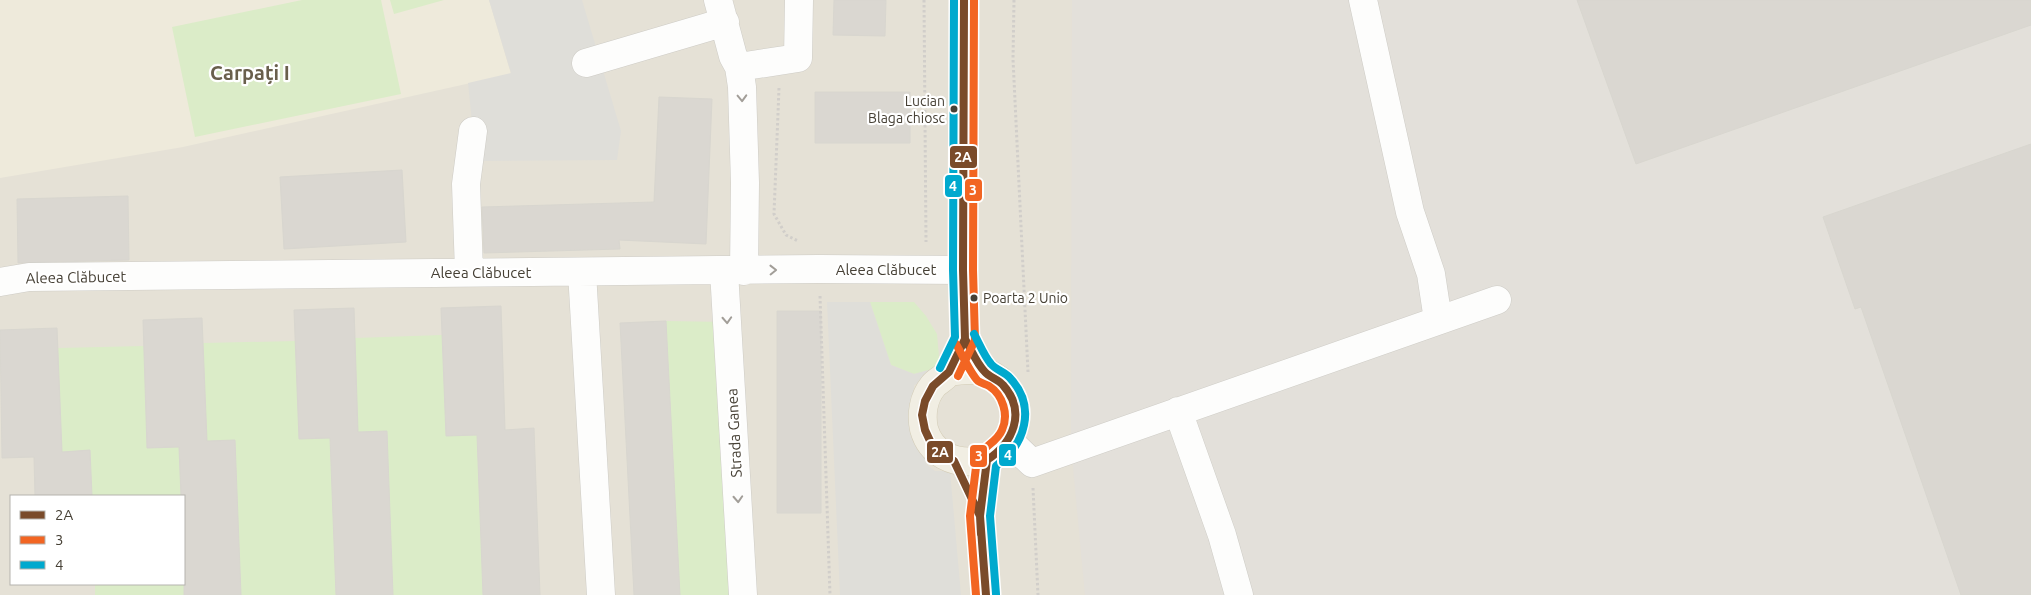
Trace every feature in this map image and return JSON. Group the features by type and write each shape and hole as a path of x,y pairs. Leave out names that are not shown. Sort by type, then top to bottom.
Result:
{"main road":[{"path":"948,372 967,370 986,372 1004,385 1012,398 1016,414 1014,430 1008,440 987,460 954,461 942,454 931,443 925,430 922,415 925,401 933,386 948,372 964,339 964,0"},
{"path":"964,339 986,372"},
{"path":"986,595 980,516 987,460"},
{"path":"954,461 980,516"}],"street":[{"path":"738,67 798,58 798,0"},
{"path":"1363,0 1410,212 1431,274 1438,320"},
{"path":"586,63 722,11"},
{"name":"Strada Ganea","path":"722,11 742,87 744,137 734,271 743,595"},
{"path":"468,272 466,184 474,132"},
{"name":"Aleea Clăbucet","path":"0,282 29,277 819,269 963,270"},
{"path":"582,272 601,595"},
{"path":"1008,440 1032,463 1497,300"},
{"path":"1178,411 1222,535 1239,595"}],"path":[{"path":"924,0 926,244"},
{"path":"1014,0 1013,59 1028,374"},
{"path":"780,60 774,214 786,235 801,242"},
{"path":"819,269 830,595"},
{"path":"1032,463 1038,595"}],"shaded area":[{"path":"0,0 2031,0 2031,595 0,595"},
{"path":"0,0 489,0 511,74 183,147 0,178"},
{"path":"489,0 582,0 621,131 617,160 476,161 468,83 511,73"},
{"path":"1072,0 2031,0 2031,595 1085,595 1071,446"},
{"path":"827,302 870,302 891,365 914,374 940,367 945,376 914,385 926,464 935,471 950,471 961,595 840,595"}],"green space":[{"path":"302,0 381,0 401,94 195,137 172,27"},
{"path":"390,0 444,0 394,14"},
{"path":"870,302 914,302 926,316 937,334 940,367 914,374 891,365"},
{"path":"666,321 727,322 743,595 680,595"},
{"path":"442,335 446,436 477,435 483,595 393,595 387,431 358,432 355,338"},
{"path":"296,341 330,438 336,595 241,595 235,441 207,441 203,343"},
{"path":"144,346 147,448 179,447 181,495 92,495 90,450 62,452 58,348"},
{"path":"95,585 184,585 184,595 95,595"}],"building":[{"path":"834,0 886,0 885,36 833,35"},
{"path":"1577,0 2031,0 2031,25 1636,164"},
{"path":"815,92 910,92 910,143 815,143"},
{"path":"659,97 712,99 706,244 619,240 620,249 484,253 482,207 654,202"},
{"path":"2031,144 2031,595 1961,595 1861,307 1855,309 1823,217"},
{"path":"402,170 406,242 284,249 280,177"},
{"path":"128,196 129,260 18,263 17,199"},
{"path":"501,306 505,430 534,428 540,595 483,595 477,435 446,436 441,308"},
{"path":"354,308 358,432 387,431 393,595 336,595 330,438 299,439 294,310"},
{"path":"777,311 821,311 821,513 777,513"},
{"path":"202,318 207,441 235,440 241,595 184,595 185,495 181,495 179,447 147,448 143,320"},
{"path":"666,321 680,595 634,595 620,323"},
{"path":"57,328 62,452 90,450 92,495 35,495 34,457 2,458 0,330"}],"transit line":[{"name":"4","path":"940,368 955,337 953,270 954,0"},
{"name":"2A","path":"964,0 963,270 965,339 949,372 933,386 925,401 922,415 925,430 931,443 942,454 954,461 980,516 986,595"},
{"name":"3","path":"958,376 975,340 973,270 974,0"},
{"name":"4","path":"974,334 991,364 1008,376 1018,389 1025,413 1020,437 1006,457 996,466 990,516 996,594"},
{"name":"2A","path":"965,339 982,368 987,374 1001,383 1010,395 1015,416 1010,436 1004,445 987,460 980,516 981,534"},
{"name":"3","path":"956,344 975,378 994,390 1001,400 1005,412 1004,424 1000,434 982,451 977,459 970,516 976,595"}],"place":[{"name":"Lucian Blaga chiosc","path":"954,109"},
{"name":"Poarta 2 Unio","path":"974,298"}],"district":[{"name":"Carpați I","path":"250,72"}]}
